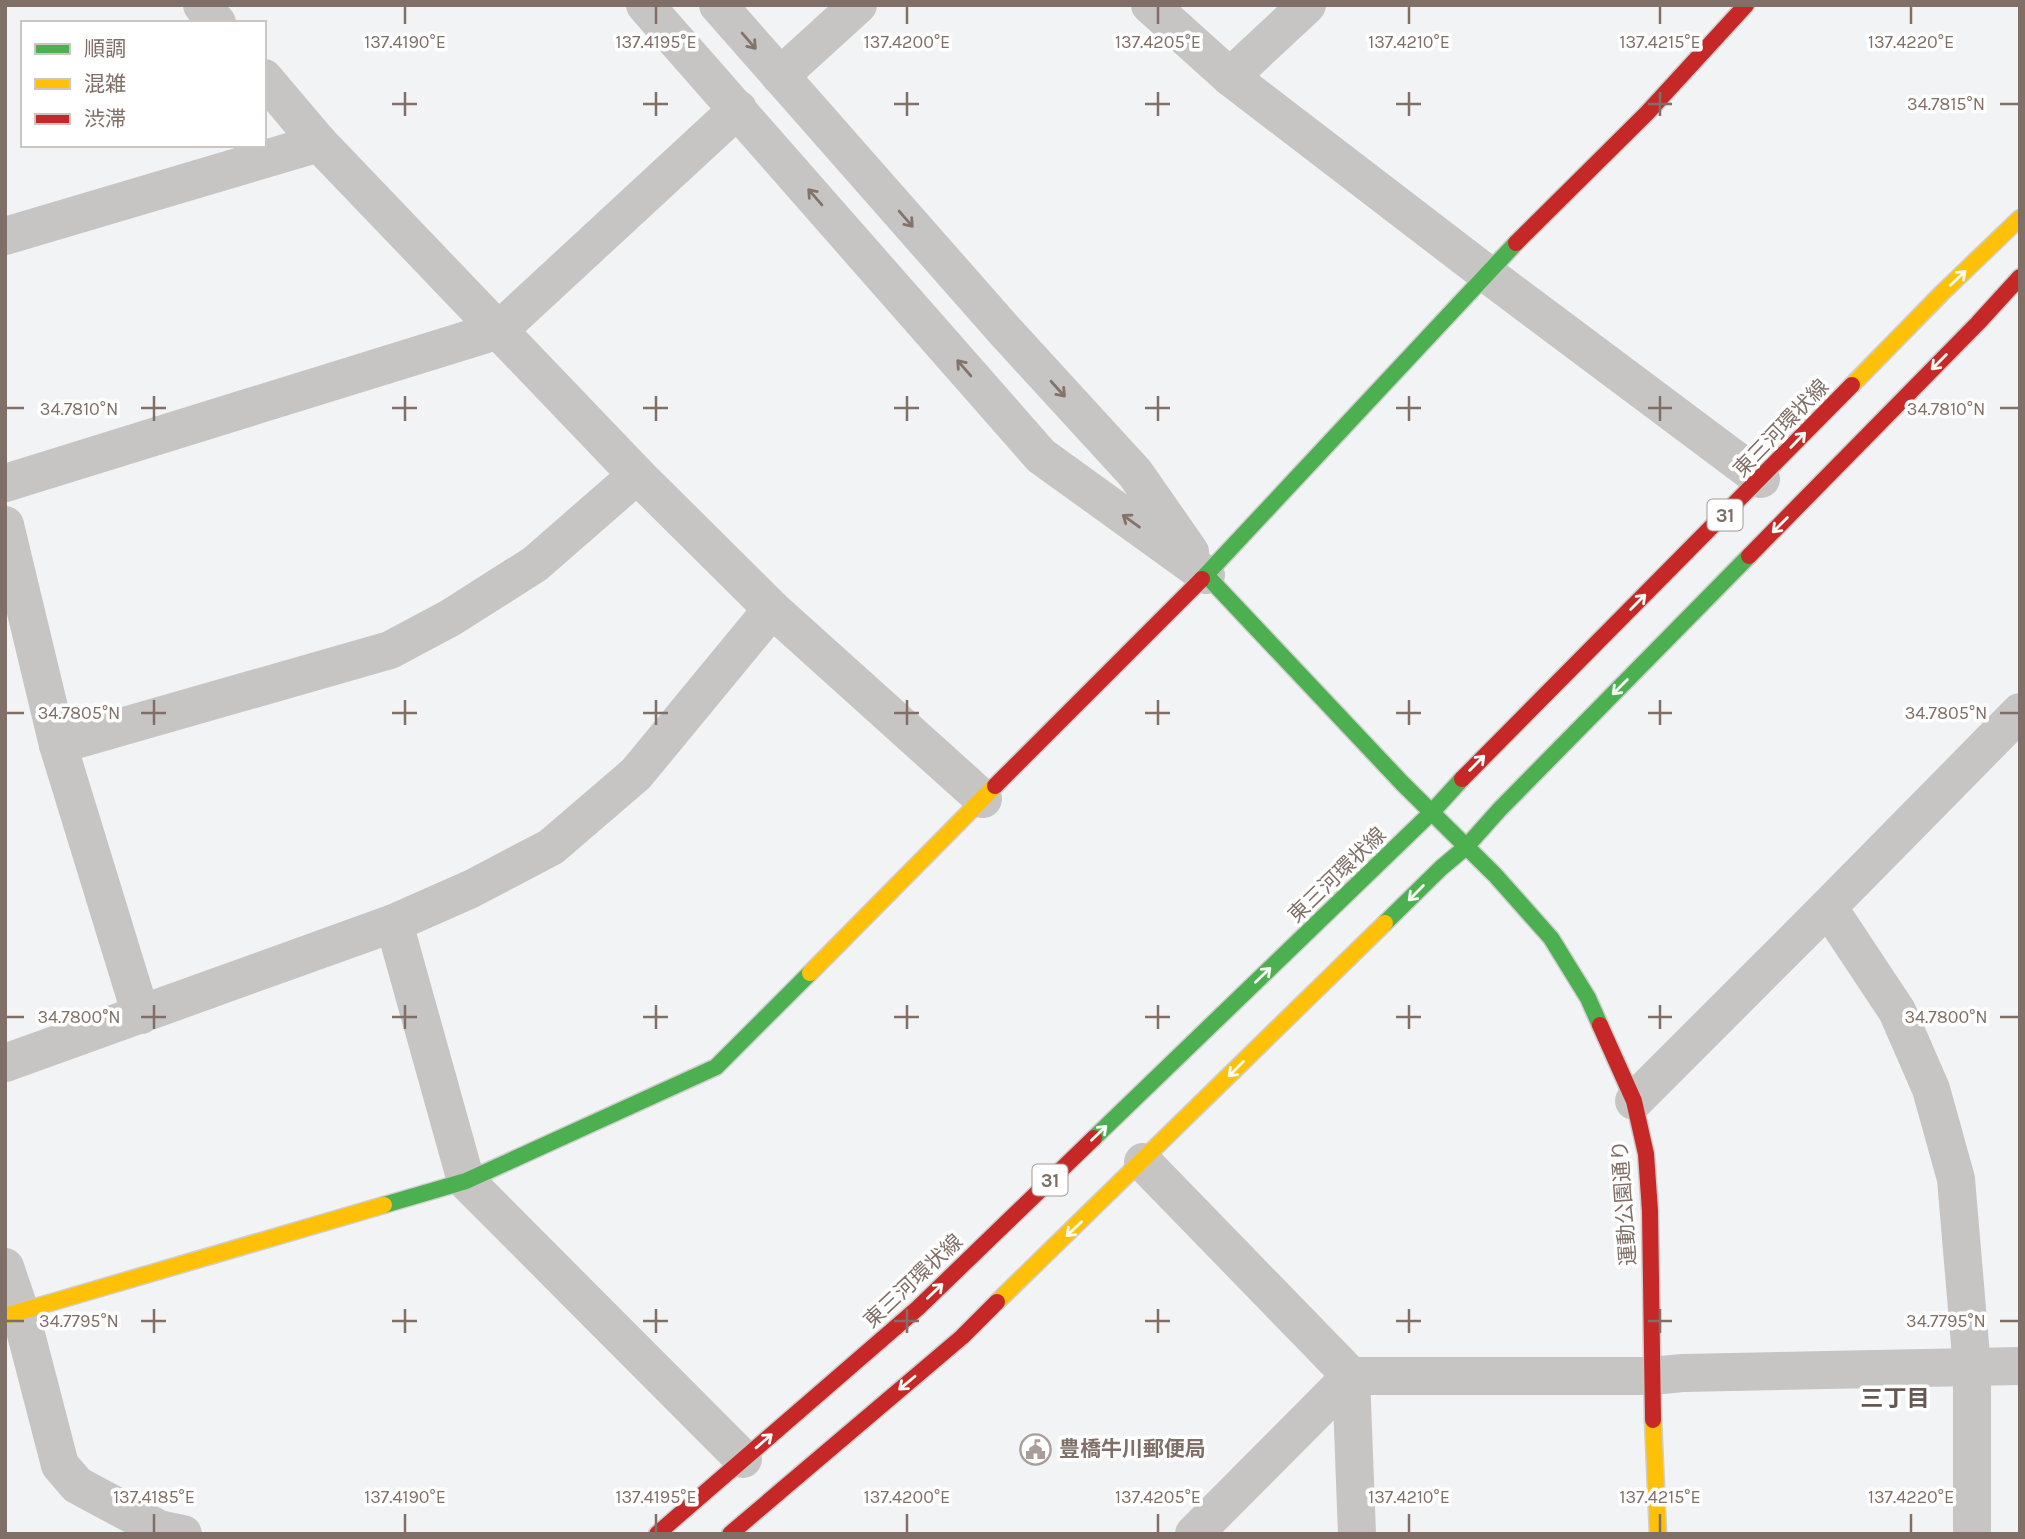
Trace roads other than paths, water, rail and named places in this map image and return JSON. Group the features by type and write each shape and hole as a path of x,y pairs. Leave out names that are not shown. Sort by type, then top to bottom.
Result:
{"main road":[{"path":"12,1314 466,1181 716,1067 1206,575 1487,274 1647,113 1746,5"},
{"name":"東三河環状線","path":"730,1534 962,1337 1466,846 1968,333 2008,264 2020,218"},
{"name":"東三河環状線","path":"657,1534 918,1308 1431,813 1465,775 1761,479 1932,303 2008,264"},
{"name":"運動公園通り","path":"1206,575 1431,813 1495,875 1551,938 1588,998 1634,1101 1646,1154 1650,1211 1651,1376 1658,1534"}],"street":[{"path":"202,5 215,21"},
{"path":"645,5 1041,456 1206,575"},
{"path":"718,5 995,320 1135,473 1206,575"},
{"path":"780,76 858,5"},
{"path":"1150,5 1230,77 1761,479"},
{"path":"1230,77 1307,5"},
{"path":"266,80 319,143 637,475 772,609 983,799"},
{"path":"5,483 499,330 738,109"},
{"path":"5,236 319,143"},
{"path":"58,745 390,650 450,618 535,564 637,475"},
{"path":"5,525 58,745 141,1015"},
{"path":"5,1063 394,923 471,889 551,847 636,774 772,609"},
{"path":"1634,1101 2020,712"},
{"path":"1828,907 1897,1011 1931,1089 1956,1179 1972,1368 1972,1534"},
{"path":"394,923 466,1181 743,1459"},
{"path":"1143,1162 1351,1376 1357,1534"},
{"path":"5,1267 12,1314 60,1465 77,1485 165,1532"},
{"path":"1194,1534 1351,1376 1651,1376 2020,1366"}],"place":[{"name":"豊橋牛川郵便局","path":"1036,1449"}],"district":[{"name":"三丁目","path":"1895,1398"}]}
